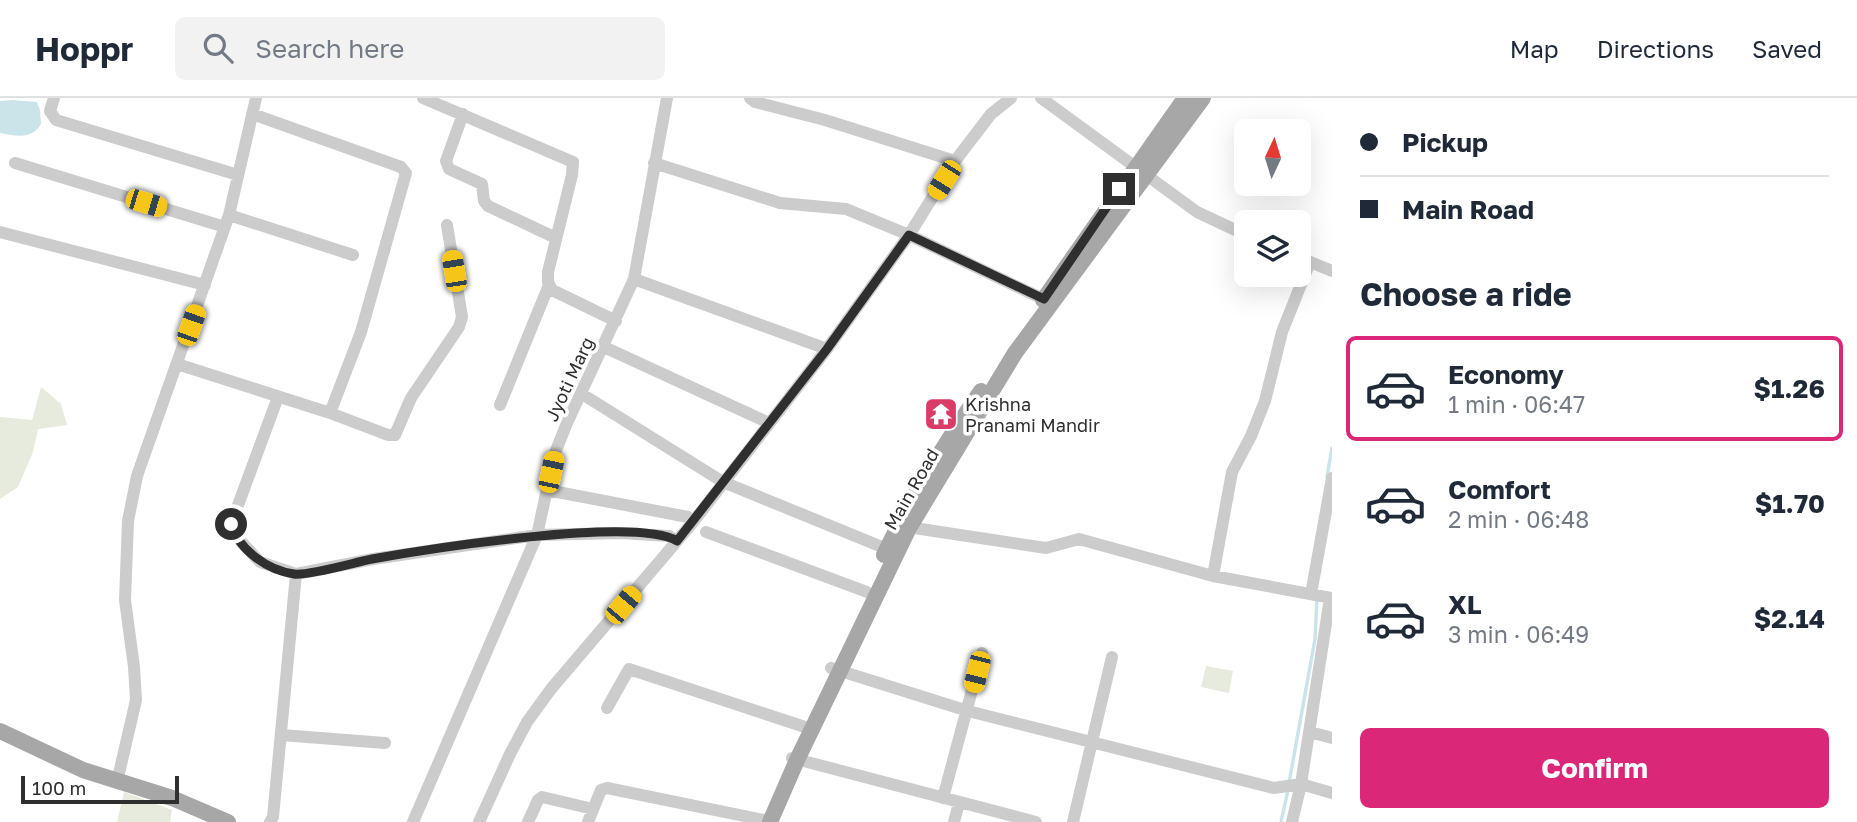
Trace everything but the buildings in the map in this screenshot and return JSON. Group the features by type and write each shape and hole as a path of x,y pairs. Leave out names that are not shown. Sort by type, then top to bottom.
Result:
{"main road":[{"name":"Main Road","path":"794,759 805,727 835,669 887,549 1140,171 1185,98"},
{"name":"Main Road","path":"766,821 903,527 958,423 1044,299 1140,171 1203,98"},
{"path":"0,732 83,770 172,798 228,822"}],"street":[{"path":"54,98 50,111 56,120 238,175"},
{"path":"117,782 136,699 125,600 128,521 137,476 227,221 256,98"},
{"path":"423,98 573,162 548,272 549,285 500,405"},
{"name":"Jyoti Marg","path":"412,822 537,536 555,453 634,279 667,98"},
{"path":"750,98 755,102 825,120 955,162"},
{"path":"479,822 527,722 551,689 694,521 827,349 909,235 955,162 991,114 1011,98"},
{"path":"1041,98 1196,212 1234,229"},
{"path":"252,114 401,167 406,173 361,332 330,413"},
{"path":"463,114 446,160 449,169 482,184 484,201 488,206 556,238"},
{"path":"15,163 353,255"},
{"path":"654,163 780,203 846,209 909,235 1044,299"},
{"path":"177,365 330,413 388,435 397,433 411,398 459,327 462,317 447,225"},
{"path":"0,232 205,285"},
{"path":"1311,262 1332,271"},
{"path":"634,279 827,349"},
{"path":"549,285 552,290 616,321"},
{"path":"1213,576 1232,472 1265,401 1296,287"},
{"path":"604,347 769,423"},
{"path":"582,394 723,482 887,549"},
{"path":"278,397 231,524 234,534 260,562 296,574 373,559 537,536 620,533 669,536 677,541"},
{"path":"1311,594 1332,478"},
{"path":"547,490 688,517 694,521"},
{"path":"903,527 1046,548 1079,539 1213,576 1331,598 1326,672 1310,732 1292,822"},
{"path":"706,532 867,592"},
{"path":"270,822 273,817 296,574"},
{"path":"943,798 982,653"},
{"path":"1073,822 1112,657"},
{"path":"607,708 629,669 805,727"},
{"path":"835,669 968,711 1092,743 1274,788 1301,784 1332,793"},
{"path":"1310,732 1332,738"},
{"path":"281,736 385,743"},
{"path":"794,759 1036,822"},
{"path":"588,822 598,794 607,789 766,821"},
{"path":"527,822 542,797 593,809"},
{"path":"954,822 959,803"}],"shaded area":[{"path":"41,387 61,404 67,425 38,429 33,452 18,487 0,499 0,417 32,420"},
{"path":"1206,666 1233,671 1229,693 1201,687"},
{"path":"124,792 172,810 170,822 117,822"}],"water":[{"path":"0,101 37,102 41,124 33,133 23,136 0,133"}],"waterway":[{"path":"1327,477 1332,448"},
{"path":"1289,783 1315,639 1317,599"},
{"path":"1281,822 1288,790"}],"place":[{"name":"Krishna Pranami Mandir","path":"941,414"}],"route":[{"path":"231,524 234,534 260,562 296,574 373,559 537,536 620,533 669,536 677,541 827,349 909,235 1044,299 1119,189"}]}
